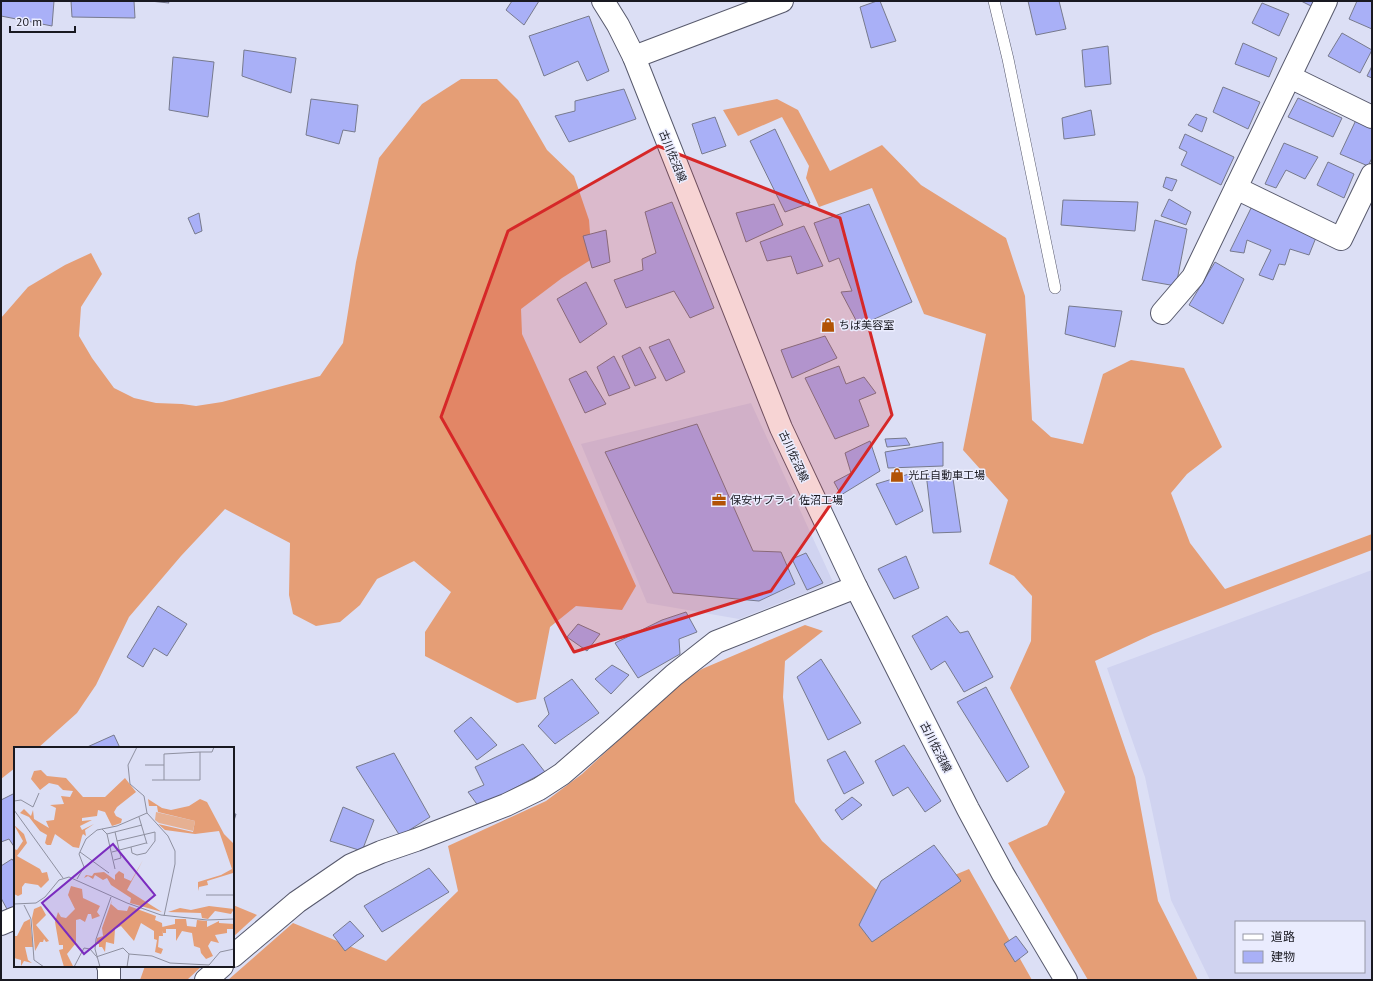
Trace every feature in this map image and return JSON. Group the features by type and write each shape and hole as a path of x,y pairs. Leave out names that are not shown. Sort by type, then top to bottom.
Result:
{"street":[{"name":"古川佐沼線","path":"603,1 618,24 634,57 781,428 856,587 968,809 1003,874 1066,980"},
{"path":"634,57 782,1"},
{"path":"1162,313 1193,278 1326,1"},
{"path":"1290,77 1372,117"},
{"path":"1236,188 1341,239 1372,175"},
{"path":"234,955 297,902 351,866 381,852 423,838 506,805 539,789 562,774 674,675 716,642 856,587"},
{"path":"1,924 14,918"},
{"path":"108,967 109,980"},
{"path":"206,980 221,967"}],"lane":[{"path":"994,1 1008,59 1055,288"}],"highlighted area":[{"path":"658,146 840,218 892,415 771,591 574,652 441,417 508,231"}],"shaded area":[{"path":"461,79 497,79 518,100 547,150 574,176 589,220 592,259 562,278 521,309 522,334 636,586 622,610 576,606 550,627 536,699 517,703 425,656 425,632 451,592 414,561 377,579 360,605 340,622 316,626 293,614 289,595 290,543 225,509 181,556 129,617 96,685 77,713 39,747 14,747 14,769 1,779 1,318 28,287 65,265 91,253 102,274 81,307 79,336 92,358 114,388 134,398 156,403 196,406 222,402 320,376 343,343 356,262 379,158 422,104"},
{"path":"777,99 798,110 830,171 882,145 921,185 1006,238 1025,296 1032,420 1051,437 1083,444 1103,374 1131,360 1184,368 1222,447 1187,474 1171,493 1190,543 1225,589 1372,534 1372,550 1153,634 1095,661 1135,777 1158,901 1198,980 1088,980 1008,843 1047,825 1065,792 1010,688 1031,641 1032,596 1014,576 989,564 1008,500 963,450 986,334 924,314 872,188 819,207 806,178 809,166 782,117 738,136 723,110"},
{"name":"保安サプライ 佐沼工場","path":"751,403 833,582 739,619 647,603 581,444"},
{"path":"1372,570 1372,980 1210,980 1171,900 1145,777 1107,668"},
{"path":"805,625 823,631 785,661 783,697 795,802 822,841 890,902 969,869 1032,980 228,980 293,923 386,961 458,891 448,846 546,801 582,774 680,683 702,669"},
{"path":"234,905 257,915 234,936"},
{"path":"145,967 201,967 187,980 140,980"}],"building":[{"path":"1,1 54,1 52,26 1,16"},
{"path":"71,1 134,1 135,18 72,17"},
{"path":"150,1 168,1 169,3"},
{"path":"512,1 539,1 524,25 506,10"},
{"path":"880,1 896,41 871,48 860,7"},
{"path":"1028,1 1059,1 1066,29 1036,35"},
{"path":"1301,1 1323,1 1319,10"},
{"path":"1357,1 1372,1 1372,29 1349,19"},
{"path":"1262,3 1289,14 1279,36 1252,23"},
{"path":"589,16 609,71 587,81 578,61 544,76 529,36"},
{"path":"1342,33 1372,50 1360,73 1328,56"},
{"path":"1243,43 1277,58 1269,77 1235,64"},
{"path":"1108,46 1111,84 1085,87 1082,50"},
{"path":"244,50 296,58 291,93 242,76"},
{"path":"173,57 214,62 208,117 169,110"},
{"path":"1372,66 1372,78 1367,76"},
{"path":"1223,87 1260,102 1248,129 1213,112"},
{"path":"624,89 636,119 569,142 555,116 575,111 575,101"},
{"path":"1298,98 1342,118 1333,137 1288,117"},
{"path":"311,99 358,105 355,132 343,130 339,144 306,135"},
{"path":"1091,110 1095,135 1064,139 1062,118"},
{"path":"1196,114 1207,118 1202,132 1188,125"},
{"path":"715,117 726,146 702,154 692,124"},
{"path":"1356,120 1372,127 1372,158 1368,166 1340,154"},
{"path":"775,129 810,203 785,212 750,141"},
{"path":"1185,134 1234,157 1221,185 1181,165 1187,152 1179,148"},
{"path":"1284,143 1318,157 1305,179 1286,170 1276,188 1265,184"},
{"path":"1328,162 1354,174 1344,198 1317,185"},
{"path":"1166,177 1177,180 1172,191 1163,187"},
{"path":"1169,199 1191,212 1186,225 1161,216"},
{"path":"1063,200 1138,202 1135,231 1061,225"},
{"path":"672,202 714,308 690,318 674,291 626,308 614,280 643,270 642,259 656,253 645,212"},
{"path":"1254,202 1317,235 1309,255 1290,249 1285,265 1279,264 1273,280 1259,275 1271,250 1247,240 1244,253 1230,251"},
{"path":"774,204 783,225 746,242 736,213"},
{"path":"869,204 912,302 859,326 841,292 852,291 839,258 829,262 814,223"},
{"path":"199,213 202,231 195,234 188,218"},
{"path":"1155,220 1187,229 1176,286 1142,280"},
{"path":"804,226 823,266 797,274 791,256 767,261 760,242"},
{"path":"606,230 610,262 592,268 583,236"},
{"path":"1215,262 1244,279 1223,324 1189,305"},
{"path":"586,282 607,324 580,343 557,299"},
{"path":"1069,306 1122,311 1115,347 1065,334"},
{"path":"825,336 837,358 792,378 781,350"},
{"path":"669,339 685,372 666,381 649,347"},
{"path":"640,347 656,378 635,386 622,356"},
{"path":"614,356 630,388 609,396 597,367"},
{"path":"839,366 846,384 864,377 876,393 859,400 869,426 835,439 805,378"},
{"path":"586,371 606,404 585,413 569,379"},
{"path":"697,424 753,551 781,552 795,584 759,601 673,593 605,452"},
{"path":"906,438 910,445 887,447 885,439"},
{"path":"870,441 880,471 841,495 834,482 851,473 845,453"},
{"path":"943,442 943,466 888,468 885,452"},
{"path":"952,472 961,532 933,533 926,473"},
{"path":"909,474 923,511 896,525 876,484"},
{"path":"806,553 823,583 807,590 792,559"},
{"path":"906,556 919,588 894,599 878,569"},
{"path":"158,606 187,624 167,656 154,648 143,667 127,657"},
{"path":"686,612 697,632 679,639 680,654 638,678 615,643 662,620"},
{"path":"947,616 960,633 968,631 993,677 964,692 945,661 931,670 912,636"},
{"path":"578,624 600,634 587,651 567,637"},
{"path":"821,659 861,723 828,740 797,677"},
{"path":"612,665 629,675 611,694 595,679"},
{"path":"572,679 599,713 555,744 538,726 549,714 544,698"},
{"path":"986,687 1029,767 1007,782 957,702"},
{"path":"471,717 497,745 477,760 454,731"},
{"path":"114,735 120,747 87,747"},
{"path":"523,744 545,772 479,807 468,792 484,785 475,767"},
{"path":"904,745 941,801 925,812 908,787 893,796 875,761"},
{"path":"845,751 864,783 844,794 827,760"},
{"path":"394,753 430,817 400,836 356,767"},
{"path":"14,794 14,846 9,839 1,842 1,800"},
{"path":"852,797 862,805 842,820 835,810"},
{"path":"343,807 374,820 362,851 330,841"},
{"path":"934,845 961,881 872,942 859,925 881,881"},
{"path":"12,859 14,862 14,908 8,911 1,898 1,866"},
{"path":"429,868 449,892 382,932 364,906"},
{"path":"350,921 364,936 345,951 333,935"},
{"path":"1016,936 1028,952 1015,962 1004,944"}],"place":[{"name":"ちば美容室","path":"828,325"},
{"name":"光丘自動車工場","path":"897,475"},
{"name":"保安サプライ 佐沼工場","path":"719,500"}]}
